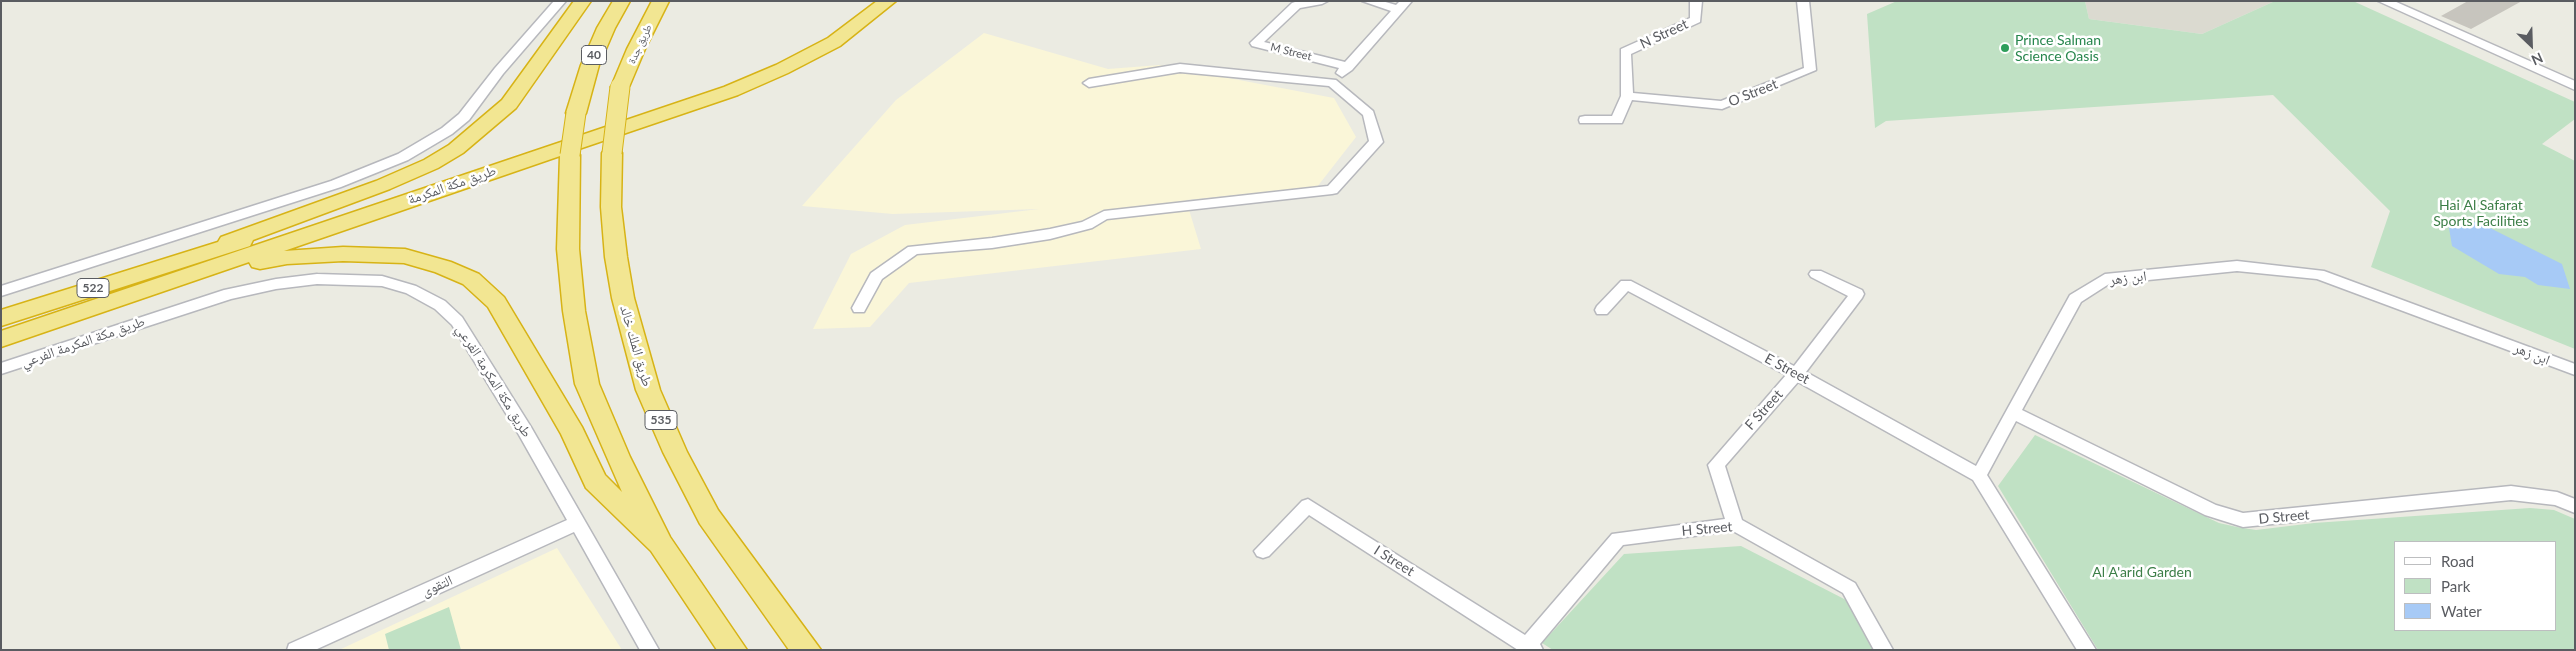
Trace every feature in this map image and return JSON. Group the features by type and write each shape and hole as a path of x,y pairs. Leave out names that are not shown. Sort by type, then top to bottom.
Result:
{"highway":[{"path":"185,258 383,186 430,164 456,149 508,104 582,1"},
{"name":"40","path":"622,1 606,28 590,65 576,113 570,155 568,249 574,310 587,384 618,457 660,544"},
{"name":"طريق جدة","path":"620,87 636,49 661,1"},
{"name":"طريق مكة المكرمة","path":"1,318 185,258 318,218 725,79 777,57 814,37 847,18 867,1"},
{"name":"طريق مكة المكرمة","path":"1,339 731,91 782,69 834,42 888,1"},
{"name":"طريق الملك خالد","path":"620,87 612,153 611,207 623,298 648,390 675,452 709,517 797,639 807,650"},
{"path":"116,299 225,269 287,257 343,254 405,256 443,267 471,279 496,302 573,433 595,481 660,544 733,650"}],"street":[{"path":"1,291 336,184 403,157 447,131 464,117 499,71 560,1"},
{"name":"M Street","path":"1322,1 1296,5 1256,43 1348,67"},
{"path":"1368,1 1401,5"},
{"name":"N Street","path":"1585,120 1616,120 1626,96 1625,52 1696,20 1696,1"},
{"name":"O Street","path":"1626,96 1722,106 1810,70 1803,1"},
{"path":"2384,1 2575,86"},
{"path":"1332,83 1401,5"},
{"path":"859,308 876,276 913,250 992,244 1050,234 1087,225 1104,215 1332,190 1376,142 1369,114 1332,83 1180,68 1089,83"},
{"name":"ابن زهر","path":"1978,475 2075,300 2106,280 2237,266 2319,274 2575,370"},
{"name":"F Street","path":"1735,524 1716,465 1796,374 1857,294 1816,274"},
{"name":"طريق مكة المكرمة الفرعي","path":"1,369 229,294 276,284 317,279 382,281 411,289 440,305 457,321 578,523 650,650"},
{"name":"E Street","path":"1602,310 1626,284 1796,374 1978,475"},
{"name":"D Street","path":"2014,413 2211,510 2243,520 2511,494 2557,499 2575,506"},
{"path":"1978,475 2087,650"},
{"name":"I Street","path":"1263,551 1308,506 1531,647"},
{"name":"التقوى","path":"296,650 578,523"},
{"name":"H Street","path":"1531,647 1618,539 1735,524 1849,588 1884,650"}],"shaded area":[{"path":"2085,1 2275,1 2202,34 2089,19"},
{"path":"984,33 1108,69 1160,65 1334,98 1356,137 1317,187 1186,200 1201,249 909,283 870,327 813,329 851,254 905,225 1039,209 893,214 802,206 896,100"},
{"path":"557,548 622,650 339,650"}],"green space":[{"name":"Hai Al Safarat Sports Facilities","path":"1897,1 2085,1 2089,19 2202,34 2275,1 2353,1 2575,102 2575,119 2542,144 2575,161 2575,349 2371,267 2390,211 2273,95 1886,121 1875,128 1867,14"},
{"name":"Al A'arid Garden","path":"2035,435 2219,523 2256,530 2314,523 2530,508 2554,510 2575,519 2575,650 2098,650 1998,486"},
{"path":"1741,546 1850,602 1876,650 1553,650 1542,643 1624,554"},
{"path":"449,607 461,650 389,650 385,634"}],"water":[{"path":"2448,222 2478,222 2562,264 2570,289 2538,285 2525,277 2499,274 2452,246"}],"building":[{"path":"2468,1 2522,1 2471,29 2441,16"}],"place":[{"name":"Prince Salman Science Oasis","path":"2005,48"}]}
